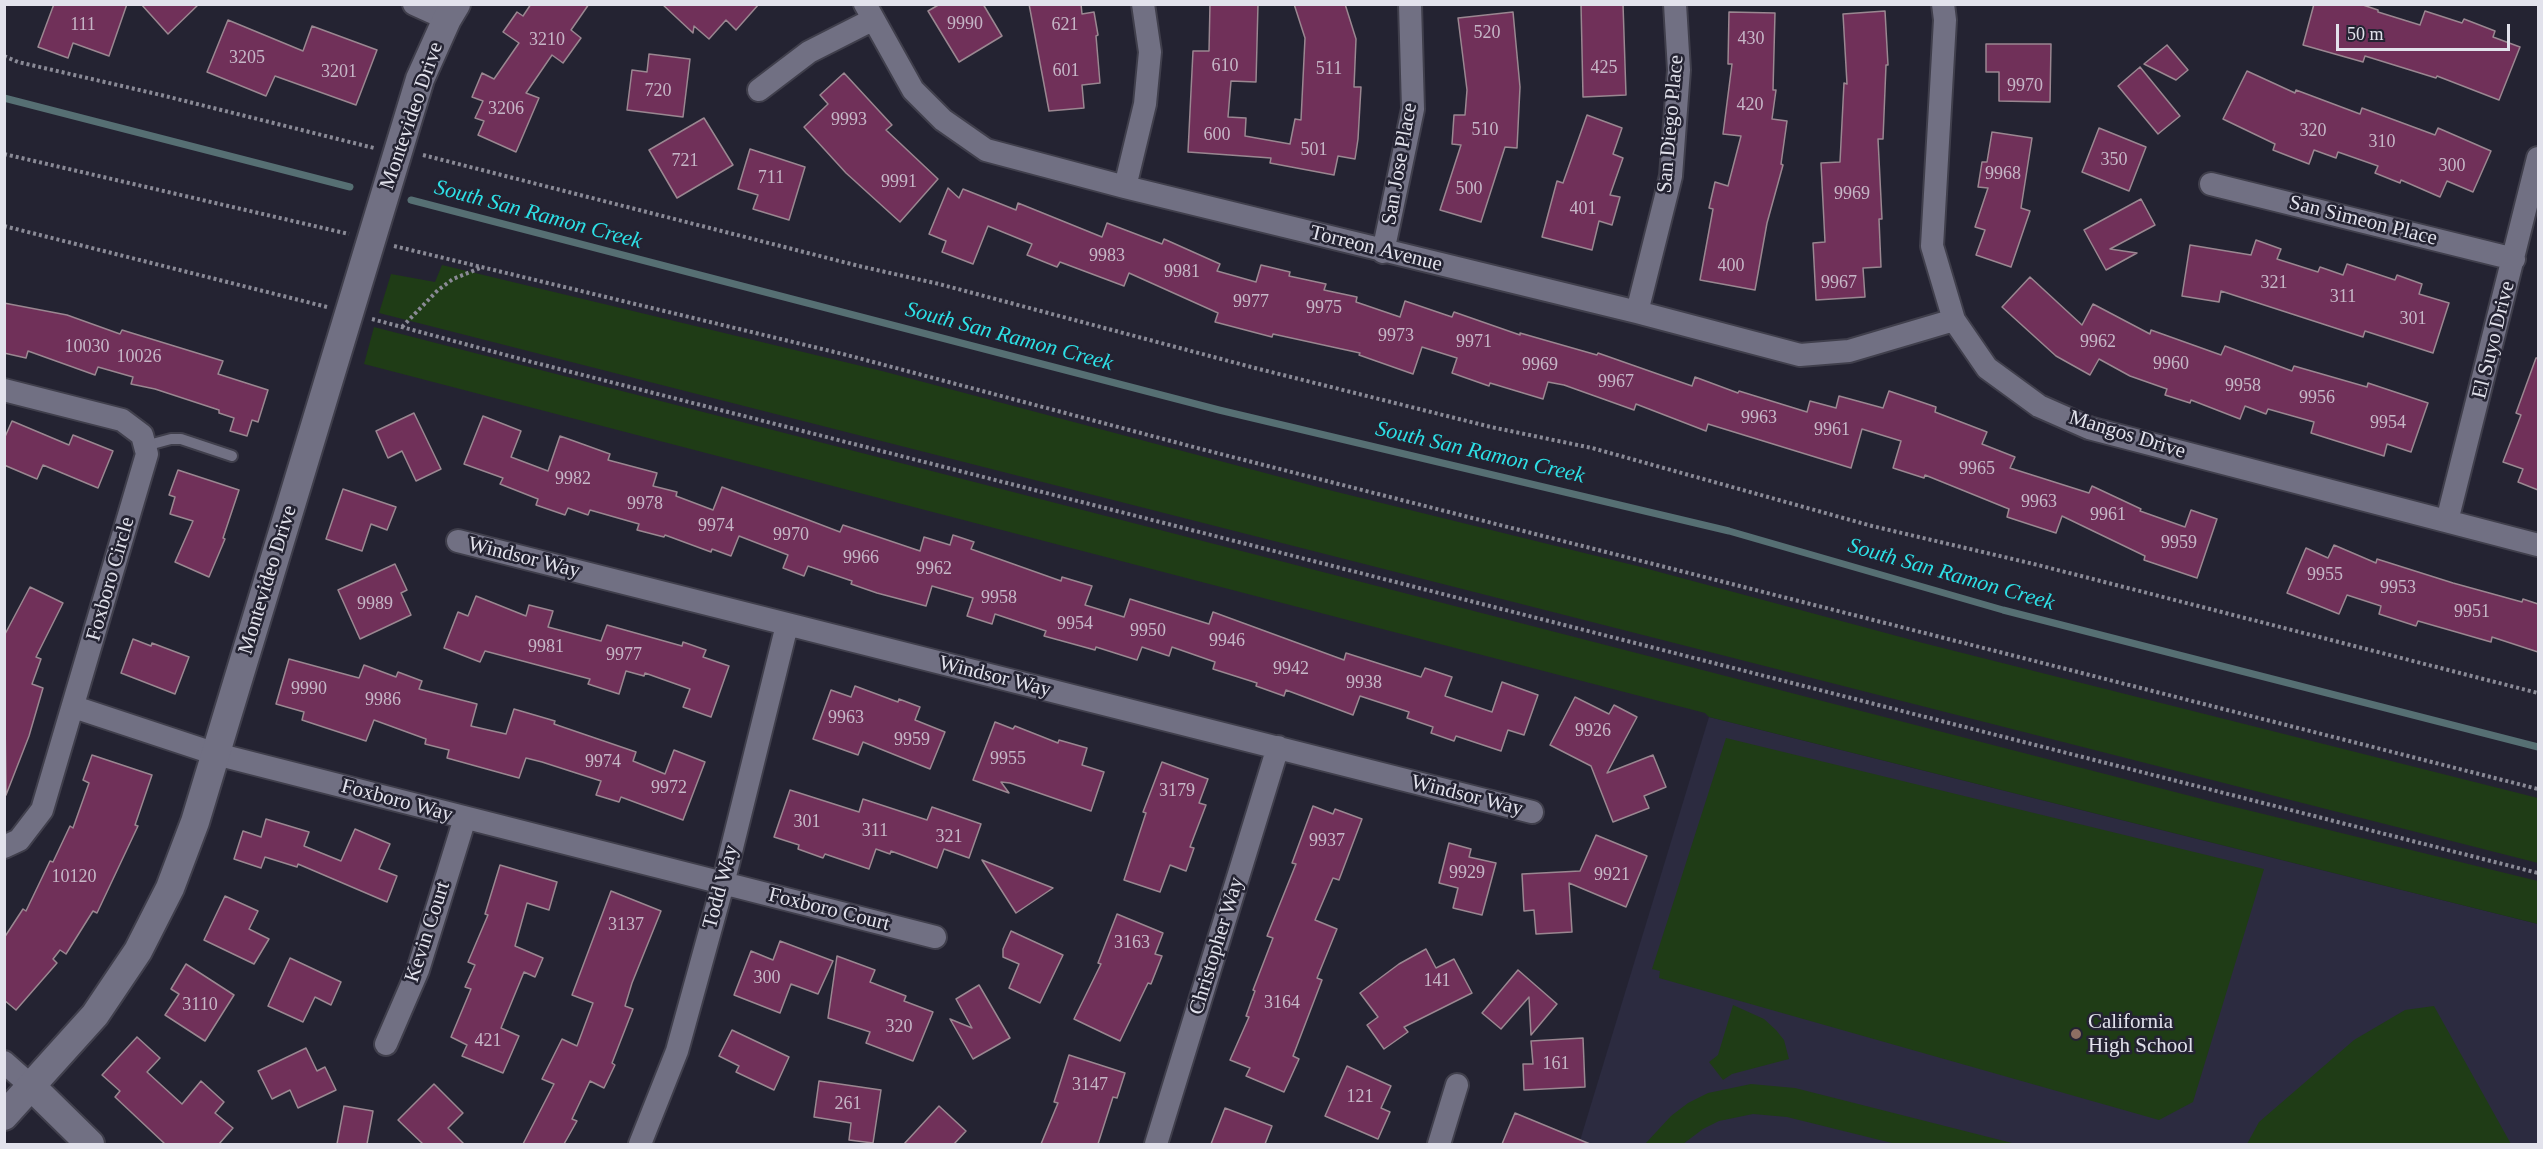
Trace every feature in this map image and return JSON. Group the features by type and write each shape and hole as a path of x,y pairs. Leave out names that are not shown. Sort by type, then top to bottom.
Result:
{"street":[{"path":"414,4 451,12"},
{"path":"1125,187 1144,104 1149,63 1150,52 1143,4"},
{"name":"San Jose Place","path":"1383,252 1413,109 1410,4"},
{"name":"San Diego Place","path":"1637,312 1671,176 1679,70 1675,4"},
{"name":"Mangos Drive","path":"1943,4 1945,20 1932,246 1954,320 1987,368 2039,406 2089,428 2538,545"},
{"name":"Montevideo Drive","path":"4,1116 95,1015 138,951 170,888 195,822 420,79 451,12"},
{"path":"759,90 809,52 869,12"},
{"name":"Torreon Avenue","path":"869,12 913,90 943,120 986,150 1383,252 1637,312 1800,356 1849,351 1954,320"},
{"name":"El Suyo Drive","path":"2447,521 2538,158"},
{"name":"San Simeon Place","path":"2211,184 2514,259"},
{"path":"4,390 122,420 142,435 145,446"},
{"name":"Foxboro Circle","path":"4,847 19,840 42,810 147,454 145,446"},
{"name":"Windsor Way","path":"458,541 787,626 1532,812"},
{"name":"Todd Way","path":"640,1144 677,1051 723,884 787,626"},
{"name":"Foxboro Way","path":"74,707 216,754 723,884"},
{"name":"Christopher Way","path":"1156,1144 1278,747"},
{"name":"Kevin Court","path":"386,1044 417,970 465,818"},
{"name":"Foxboro Court","path":"723,884 935,937"},
{"path":"4,1062 90,1144"},
{"path":"1439,1144 1457,1085"}],"lane":[{"path":"145,446 171,439 181,439 232,456"}],"path":[{"path":"4,56 18,62 161,95 370,148 398,149 713,230 939,284 1255,368 1491,427 1592,448 1872,526 2038,565 2538,693"},
{"path":"4,154 306,223 480,268 843,354 1201,449 2538,789"},
{"path":"4,226 2538,873"},
{"path":"402,327 417,309 445,285 480,268"}],"shaded area":[{"name":"California High School","path":"1709,717 2538,924 2538,1144 1579,1144"}],"green space":[{"path":"442,265 882,371 1329,490 1637,566 1923,643 2538,798 2538,863 379,313 391,274 435,282"},
{"path":"374,327 2202,799 2538,881 2538,924 1709,717 1705,713 364,364"},
{"path":"1726,738 2264,869 2193,1102 2159,1120 1659,978 1660,971 1652,969"},
{"path":"1733,1005 1764,1019 1776,1030 1784,1040 1789,1059 1732,1074 1723,1080 1709,1062 1718,1055"},
{"path":"2434,1006 2511,1144 2247,1144 2259,1122 2354,1040 2405,1010"},
{"path":"1751,1084 1795,1088 2016,1144 1896,1144 1787,1117 1753,1114 1719,1121 1703,1129 1683,1144 1645,1144 1671,1116 1688,1103 1708,1093"}],"building":[{"path":"54,4 127,4 109,56 73,43 68,58 38,47"},
{"path":"141,4 199,4 168,34"},
{"path":"531,4 589,4 571,30 581,38 563,63 552,55 526,93 539,98 516,152 478,135 484,121 475,118 483,101 472,97 482,73 494,79 519,43 503,32 517,12 523,16"},
{"path":"662,4 759,4 736,30 726,20 709,39 694,26 693,33"},
{"path":"940,4 983,4 1002,36 959,62 928,11"},
{"path":"1029,4 1081,4 1082,14 1094,12 1098,35 1096,36 1100,83 1082,85 1084,108 1049,111"},
{"path":"1210,4 1258,4 1256,82 1231,81 1228,117 1246,118 1245,136 1290,144 1295,119 1301,120 1305,38 1294,4 1345,4 1356,39 1354,87 1361,87 1355,159 1338,156 1334,175 1270,163 1271,158 1188,152 1193,51 1209,51"},
{"path":"1581,4 1623,4 1626,95 1583,97"},
{"path":"2314,4 2360,4 2420,25 2425,11 2462,23 2464,19 2495,31 2493,37 2520,47 2499,100 2437,76 2436,78 2365,56 2363,62 2303,45"},
{"path":"1885,11 1888,65 1886,65 1883,139 1878,139 1882,219 1879,219 1881,267 1863,268 1865,297 1816,300 1813,243 1825,242 1821,163 1840,162 1844,83 1847,84 1843,14"},
{"path":"1513,12 1520,87 1517,148 1505,147 1481,222 1440,210 1461,145 1452,144 1454,115 1465,115 1467,90 1458,18"},
{"path":"1729,12 1775,13 1773,90 1776,90 1772,119 1787,121 1781,164 1783,165 1767,223 1755,290 1700,280 1713,209 1709,208 1715,182 1728,186 1741,136 1723,134 1732,64 1728,64"},
{"path":"228,20 303,51 312,26 377,50 356,105 275,76 266,96 207,72"},
{"path":"1986,44 2051,44 2050,102 1999,101 1999,72 1986,72"},
{"path":"2167,45 2188,70 2176,80 2144,64"},
{"path":"649,54 690,59 683,117 627,110 632,70 647,72"},
{"path":"2140,67 2180,116 2158,134 2118,86"},
{"path":"2247,71 2295,93 2296,90 2360,114 2362,108 2435,135 2438,128 2491,151 2473,192 2447,181 2440,197 2401,180 2400,183 2375,173 2378,166 2338,152 2336,158 2314,150 2309,164 2273,150 2275,144 2223,119"},
{"path":"844,73 892,125 886,130 938,179 900,222 846,173 804,127 828,104 820,95"},
{"path":"1587,115 1622,128 1613,154 1623,158 1610,195 1620,197 1612,225 1599,221 1592,250 1542,237 1557,181 1563,183"},
{"path":"704,118 733,165 677,198 649,150"},
{"path":"2099,128 2146,147 2129,191 2082,172"},
{"path":"1992,132 2032,138 2021,208 2030,211 2011,267 1976,255 1985,230 1975,227 1988,188 1978,187 1982,162 1987,162"},
{"path":"750,149 805,167 789,220 753,209 758,195 738,189"},
{"path":"948,188 959,198 963,189 1016,210 1018,203 1102,237 1107,223 1162,244 1164,239 1220,264 1217,271 1256,282 1261,265 1290,272 1289,276 1326,284 1324,290 1357,297 1356,302 1400,317 1405,301 1452,317 1454,312 1520,335 1520,333 1597,355 1598,353 1692,386 1695,377 1738,393 1739,391 1807,412 1810,401 1836,408 1839,396 1883,408 1889,391 1936,407 1935,412 1987,432 1982,444 2015,457 2010,468 2089,493 2092,486 2141,509 2140,511 2185,527 2191,510 2217,519 2197,578 2144,560 2145,556 2062,516 2056,533 2007,517 2009,509 1925,475 1924,478 1893,468 1901,441 1862,429 1851,468 1708,424 1706,431 1636,404 1634,410 1564,385 1548,382 1543,399 1490,383 1489,386 1452,373 1457,358 1422,347 1413,374 1359,355 1360,353 1273,334 1272,337 1215,322 1218,313 1129,273 1124,286 1060,262 1057,267 1027,255 1032,244 988,226 973,264 942,252 946,241 929,234"},
{"path":"2141,199 2155,225 2110,249 2137,253 2106,270 2084,230"},
{"path":"2256,240 2281,249 2277,259 2318,272 2320,267 2343,275 2347,264 2395,280 2397,275 2422,284 2419,294 2449,303 2433,353 2365,331 2363,337 2221,291 2219,302 2182,296 2190,245 2251,255"},
{"path":"2030,277 2082,325 2093,304 2150,334 2151,330 2221,355 2225,346 2292,371 2294,366 2367,387 2368,383 2428,403 2411,452 2387,444 2384,456 2311,433 2314,422 2268,409 2266,414 2245,406 2240,419 2191,400 2190,403 2165,395 2167,389 2130,376 2099,359 2090,375 2056,356 2002,307"},
{"path":"4,303 67,315 120,334 122,330 223,361 218,374 268,390 258,422 252,420 247,436 230,431 234,418 219,413 219,410 155,389 131,384 133,377 98,367 95,375 28,351 26,358 4,353"},
{"path":"2536,358 2538,358 2538,490 2518,482 2523,469 2503,462 2521,415 2516,413"},
{"path":"414,413 441,469 416,481 402,451 388,458 376,431"},
{"path":"483,416 521,431 511,457 548,471 560,436 610,454 608,460 657,473 653,486 677,492 676,496 713,510 722,487 840,532 843,525 920,551 924,537 950,545 953,535 974,542 971,549 1061,581 1062,577 1092,586 1085,605 1124,617 1130,599 1209,624 1213,612 1344,660 1346,653 1421,677 1425,668 1452,677 1445,696 1492,712 1502,682 1538,695 1524,735 1508,730 1501,751 1456,736 1454,741 1431,733 1433,727 1407,718 1409,712 1360,696 1353,715 1286,690 1284,696 1256,686 1257,683 1213,669 1215,662 1172,647 1169,656 1142,647 1137,660 1096,647 1095,650 1044,636 1046,631 995,614 992,624 967,616 973,598 932,586 926,606 877,593 851,584 852,581 808,566 804,576 783,568 788,555 739,536 731,556 712,549 711,552 665,535 664,537 637,530 639,524 590,510 588,515 568,508 565,515 536,505 538,499 500,484 503,478 464,464"},
{"path":"12,421 69,445 73,435 113,451 98,488 43,465 37,479 4,465 4,439"},
{"path":"178,470 239,490 223,538 225,539 209,577 175,562 193,521 170,514 175,497 169,495"},
{"path":"343,489 396,507 387,530 371,524 362,551 326,539"},
{"path":"2334,545 2376,563 2377,559 2453,583 2522,602 2523,599 2538,604 2538,652 2492,637 2491,642 2418,621 2416,626 2379,614 2381,606 2347,595 2339,614 2287,593 2306,548 2328,558"},
{"path":"395,564 407,590 401,593 411,615 360,639 338,590"},
{"path":"30,587 63,603 36,657 41,659 32,684 43,688 29,736 6,795 4,636"},
{"path":"476,596 526,616 529,605 553,611 548,627 601,641 607,625 682,646 683,642 706,650 703,657 729,666 711,717 683,707 690,689 645,673 644,676 626,671 619,694 588,684 590,679 485,651 480,662 444,648 458,612 468,616"},
{"path":"133,639 151,646 152,643 189,657 175,694 121,673"},
{"path":"289,659 359,678 364,665 396,677 398,672 422,681 419,689 477,704 471,726 506,734 514,709 555,721 554,724 636,752 633,761 665,774 674,750 705,762 683,820 621,797 619,802 596,795 601,781 542,762 526,758 519,778 447,758 449,750 425,744 426,739 374,720 366,741 302,720 304,712 276,704"},
{"path":"855,686 898,702 899,699 920,707 915,720 945,732 930,769 863,742 858,755 813,739 831,690 851,697"},
{"path":"1575,697 1609,714 1614,705 1637,717 1607,773 1653,755 1666,787 1644,796 1649,808 1613,822 1591,766 1550,745"},
{"path":"995,722 1013,729 1015,726 1058,743 1059,740 1087,748 1082,765 1104,772 1091,811 1010,783 1001,782 1009,793 973,780"},
{"path":"92,755 152,775 135,825 138,826 97,913 93,911 66,954 60,950 53,959 57,963 16,1010 4,1000 4,938 23,909 26,911 50,861 53,862 70,826 73,828 89,783 83,780"},
{"path":"1162,762 1208,779 1199,803 1206,805 1190,847 1194,848 1186,871 1170,865 1160,892 1124,880 1146,813 1143,812"},
{"path":"790,790 859,812 863,799 927,820 932,807 981,824 969,858 944,849 937,868 891,851 890,854 876,849 869,869 825,854 823,858 798,849 799,845 774,837"},
{"path":"1313,806 1333,814 1335,809 1362,819 1339,880 1333,878 1315,920 1337,929 1317,978 1322,980 1293,1056 1299,1059 1284,1092 1246,1076 1250,1068 1230,1060 1249,1017 1246,1016 1255,991 1253,990 1273,938 1267,936 1296,864 1292,863"},
{"path":"266,819 309,832 304,846 341,861 355,829 390,844 379,869 397,876 387,902 298,864 297,867 265,857 261,868 234,859 243,831 261,837"},
{"path":"1596,835 1647,856 1626,907 1569,883 1572,932 1536,934 1534,910 1524,911 1522,874 1580,871"},
{"path":"1449,843 1471,849 1469,857 1496,863 1482,915 1453,908 1458,888 1439,883"},
{"path":"982,860 1053,888 1016,913"},
{"path":"500,865 557,882 549,910 527,903 515,946 543,958 535,977 524,972 501,1028 519,1036 503,1073 462,1056 467,1045 451,1037 471,989 465,987 475,965 468,962 488,915 485,914"},
{"path":"611,891 661,911 625,1006 633,1009 612,1063 615,1065 604,1088 590,1081 572,1119 577,1121 564,1144 523,1144 554,1084 542,1079 562,1039 577,1046 593,1003 572,995"},
{"path":"225,896 258,911 249,929 269,939 254,964 204,940"},
{"path":"1117,914 1163,933 1155,954 1162,956 1151,984 1148,983 1120,1041 1074,1019 1101,964 1098,963"},
{"path":"1011,931 1063,955 1040,1003 1009,988 1019,964 1003,957 1003,949"},
{"path":"780,941 833,961 818,994 791,984 780,1013 734,995 751,951 773,960"},
{"path":"1426,949 1436,968 1454,959 1472,993 1404,1027 1408,1032 1384,1049 1367,1025 1378,1017 1360,993 1399,964"},
{"path":"837,956 875,970 870,982 906,996 904,1001 933,1012 913,1061 866,1043 870,1032 828,1018"},
{"path":"290,958 341,982 331,1005 315,997 303,1022 268,1006"},
{"path":"186,964 234,995 205,1041 165,1015 179,994 171,989"},
{"path":"1518,970 1557,1004 1531,1035 1529,997 1501,1029 1482,1013"},
{"path":"979,985 1010,1038 973,1059 950,1019 972,1028 956,999"},
{"path":"732,1030 789,1057 774,1090 736,1072 739,1066 719,1056"},
{"path":"137,1037 160,1058 147,1072 182,1104 201,1081 224,1102 215,1113 233,1128 219,1144 165,1144 115,1097 120,1091 102,1075"},
{"path":"1583,1038 1585,1087 1524,1090 1523,1064 1533,1064 1531,1041"},
{"path":"306,1048 317,1071 325,1067 336,1090 298,1108 290,1090 272,1099 258,1071"},
{"path":"1069,1055 1125,1073 1117,1098 1113,1097 1098,1144 1041,1144 1058,1103 1054,1102"},
{"path":"1347,1066 1391,1086 1381,1108 1390,1112 1378,1139 1325,1116"},
{"path":"819,1081 881,1090 873,1143 849,1140 851,1123 814,1117"},
{"path":"434,1084 463,1113 448,1128 464,1144 423,1144 398,1120"},
{"path":"344,1106 373,1111 367,1144 337,1144"},
{"path":"939,1106 966,1131 954,1144 904,1144"},
{"path":"1225,1108 1272,1126 1265,1144 1211,1144"},
{"path":"1515,1113 1590,1144 1502,1144"}],"waterway":[{"name":"South San Ramon Creek","path":"4,98 350,187"},
{"name":"South San Ramon Creek","path":"411,200 1219,410 1729,531 2003,610 2538,747"}],"place":[{"name":"California High School","path":"2076,1034"}]}
